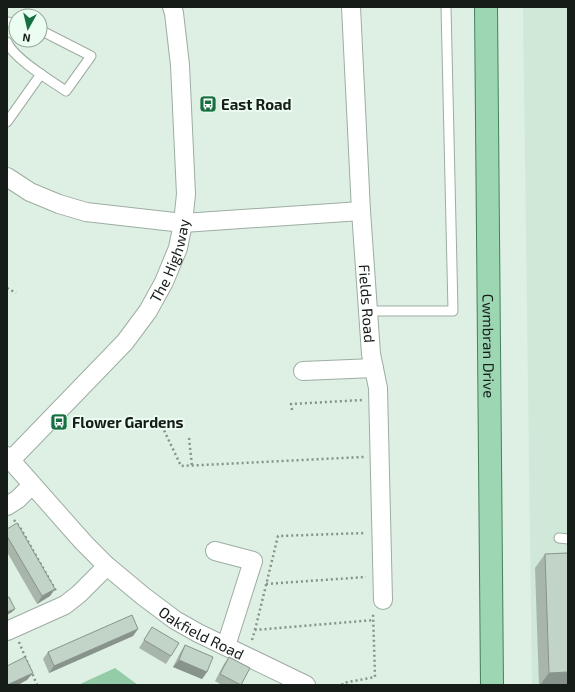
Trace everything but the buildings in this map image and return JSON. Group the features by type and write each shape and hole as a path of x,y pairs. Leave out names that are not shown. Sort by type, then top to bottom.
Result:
{"main road":[{"name":"Cwmbran Drive","path":"486,7 492,685"}],"street":[{"name":"The Highway","path":"9,458 125,342 148,311 164,282 178,248 184,222 186,194 185,137 180,65 172,7"},
{"name":"Fields Road","path":"351,7 361,211 371,354 378,388 383,600"},
{"path":"7,177 30,192 59,204 86,212 184,222 361,211"},
{"path":"304,370 374,368"},
{"name":"Oakfield Road","path":"9,458 84,543 107,566 143,596 175,620 306,685"},
{"path":"9,512 18,499 32,485"},
{"path":"215,551 253,561 226,646"},
{"path":"10,630 65,605 79,594 107,566"}],"lane":[{"path":"368,311 453,311 446,7"},
{"path":"7,42 9,47 32,68 66,91 91,56 48,34"},
{"path":"7,122 41,74"}],"path":[{"path":"7,288 16,293"},
{"path":"292,410 291,404 378,398"},
{"path":"162,426 181,466 380,456"},
{"path":"189,438 192,466"},
{"path":"9,512 21,529 65,605"},
{"path":"246,656 255,630 278,536 382,532"},
{"path":"266,584 382,577"},
{"path":"342,685 343,683 375,677 372,599 383,600"},
{"path":"255,630 374,620"},
{"path":"10,630 37,685"}],"shaded area":[{"path":"523,7 568,7 568,685 532,685"}],"green space":[{"path":"115,668 138,685 78,685"}],"place":[{"name":"East Road","path":"208,104"},
{"name":"Flower Gardens","path":"59,422"}]}
